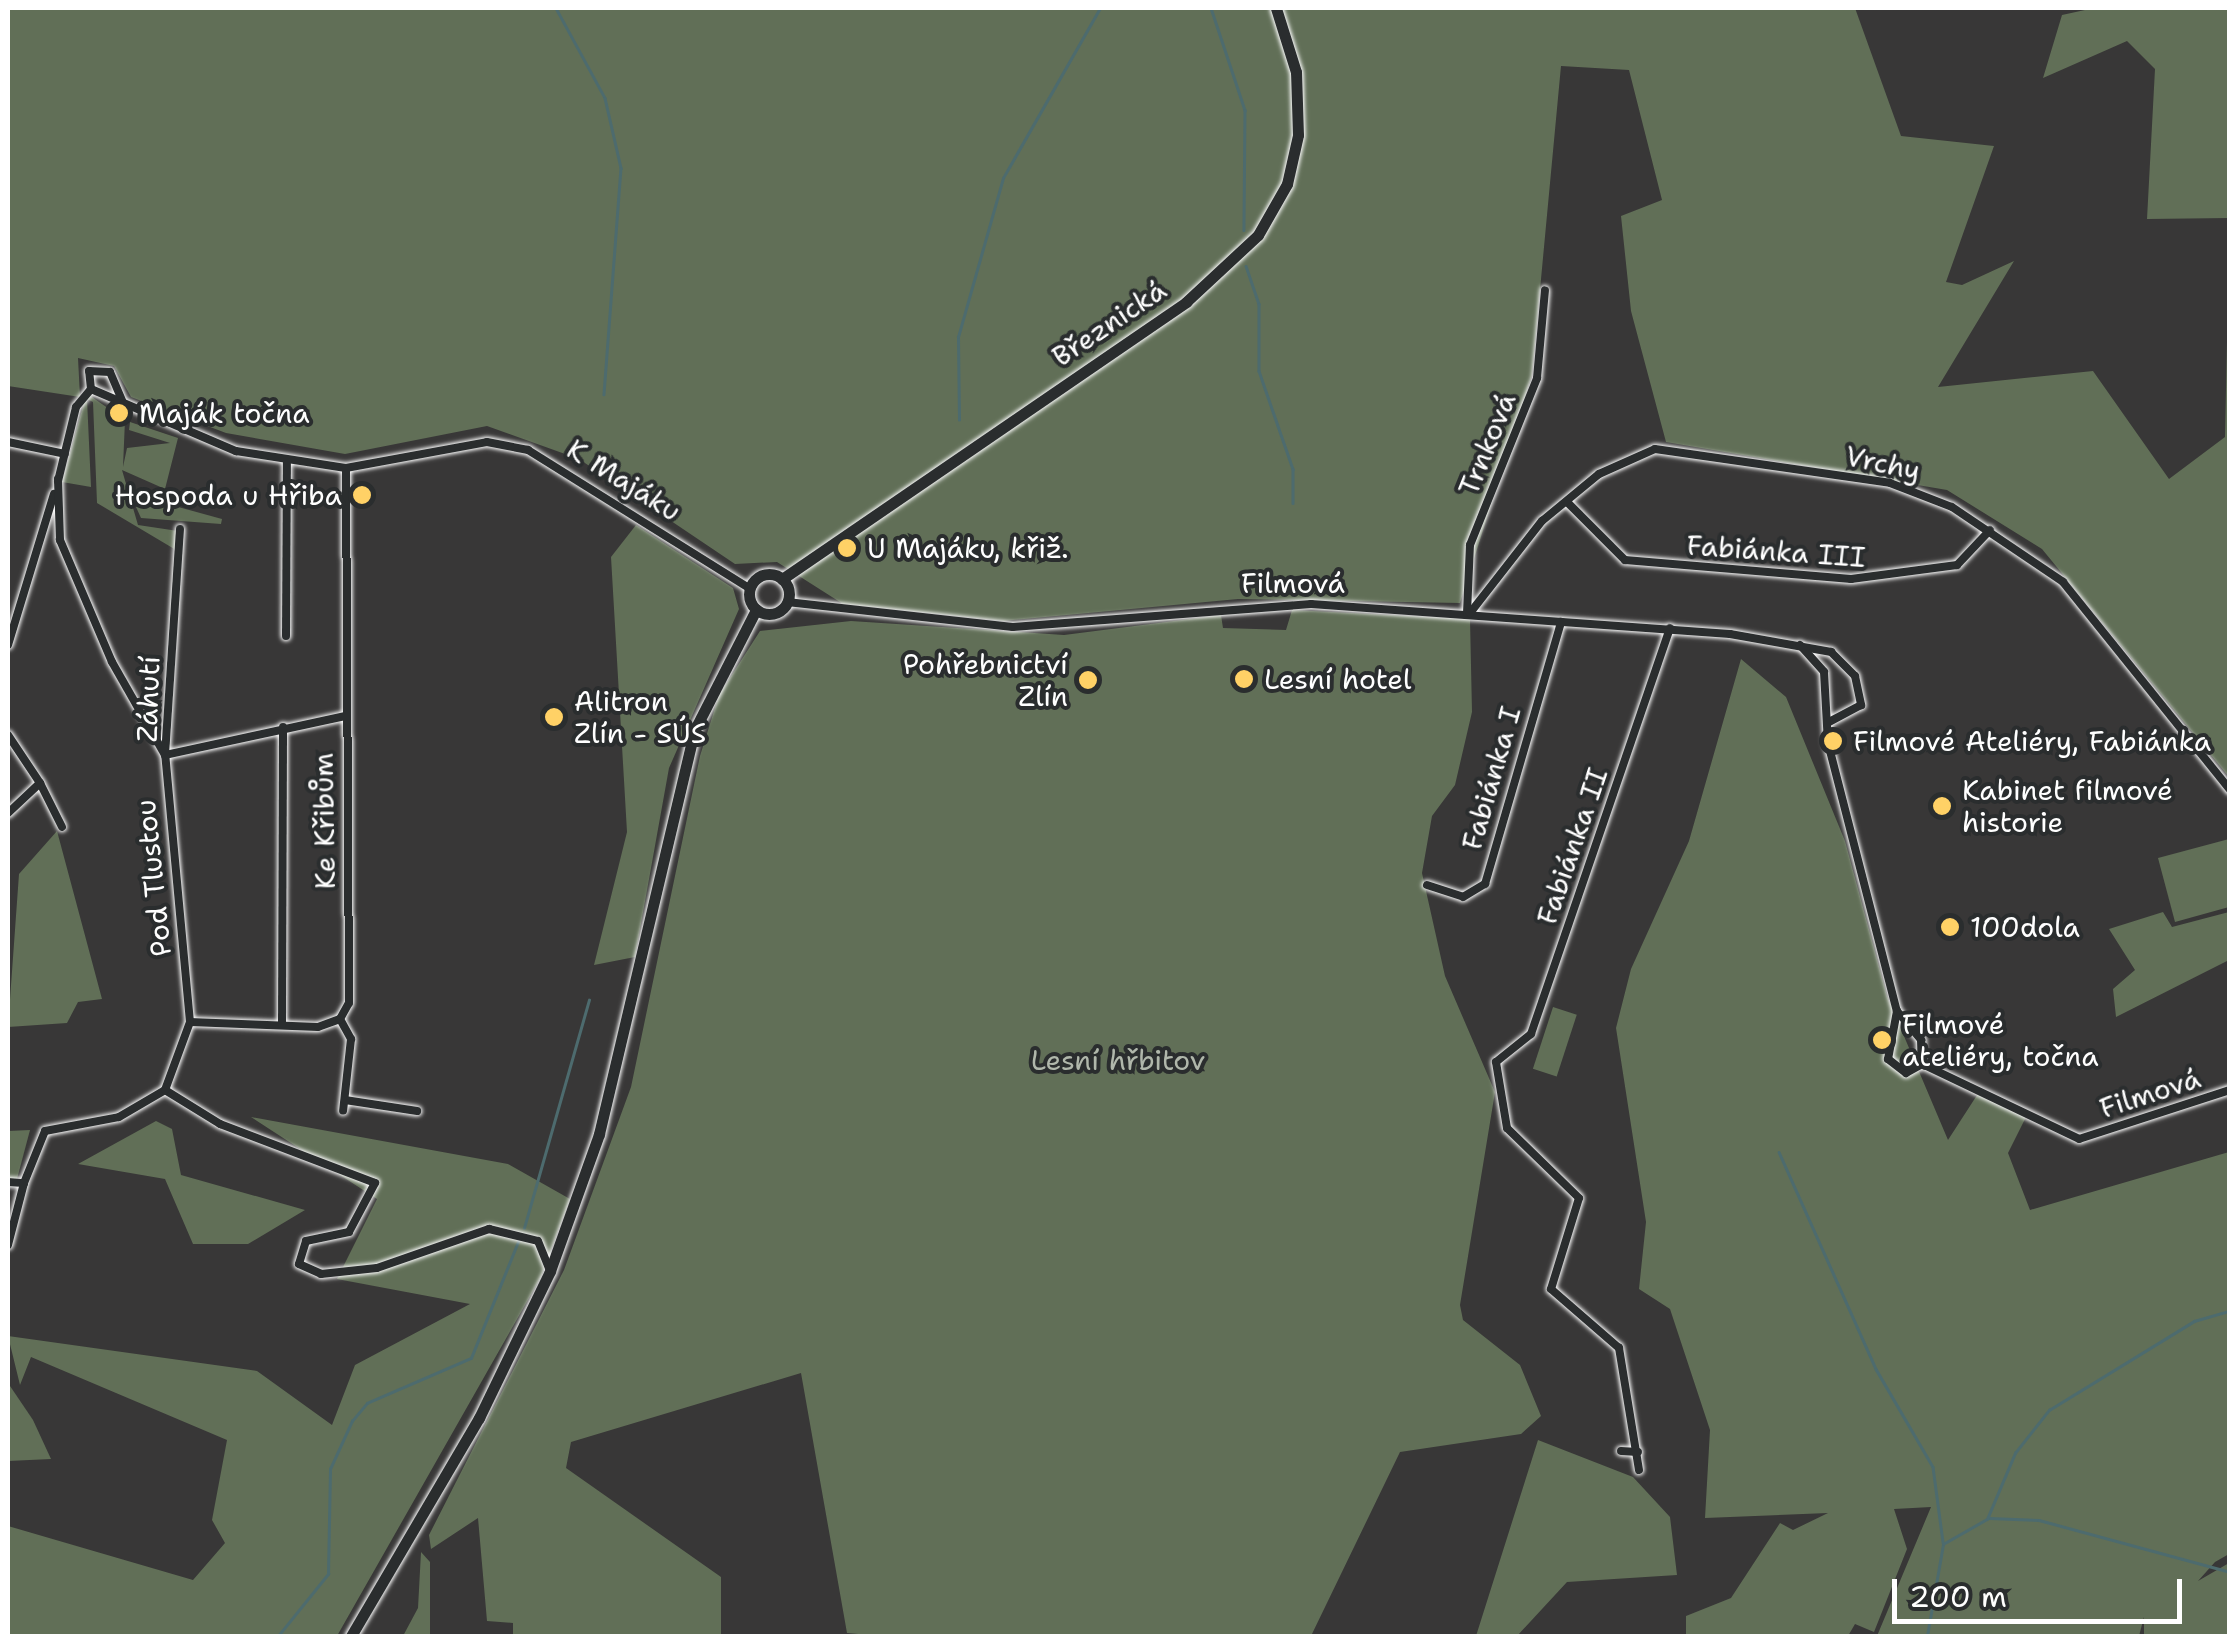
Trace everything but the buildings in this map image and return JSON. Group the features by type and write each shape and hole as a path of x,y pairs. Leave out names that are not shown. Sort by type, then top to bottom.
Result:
{"main road":[{"name":"Březnická","path":"750,588 764,575 782,579 1186,302 1258,236 1287,184 1298,135 1296,72 1276,8"},
{"path":"756,610 775,614 788,602 782,579"},
{"path":"350,1636 479,1418 550,1271 612,1086 695,729 756,610 750,588"}],"street":[{"name":"Trnková","path":"1469,613 1470,544 1537,378 1545,290"},
{"path":"8,645 80,398 91,389 89,371 110,372 124,404"},
{"name":"K Majáku","path":"91,389 236,452 287,460 346,468 487,442 528,450 750,588"},
{"path":"8,442 65,454"},
{"name":"Vrchy","path":"1469,613 1507,558 1567,502 1628,458 1673,448 1890,483 1990,530 2082,600 2230,790"},
{"path":"286,636 287,460"},
{"name":"Ke Křibům","path":"343,1110 351,1039 340,1019 348,1003 346,468"},
{"name":"Pod Tlustou","path":"58,479 60,540 112,662 165,755 190,1022 165,1090"},
{"name":"Fabiánka III","path":"1567,502 1624,560 1851,580 1957,564 1990,530"},
{"name":"Záhutí","path":"180,528 165,755 283,726 345,716"},
{"name":"Filmová","path":"788,602 1013,627 1261,604 1469,613 1670,628 1832,652 1855,676 1860,711 1828,722"},
{"name":"Fabiánka I","path":"1427,885 1463,897 1485,884 1561,622"},
{"name":"Fabiánka II","path":"1638,1452 1619,1348 1552,1293 1579,1198 1507,1128 1496,1062 1531,1034 1670,628"},
{"name":"Filmová","path":"1800,645 1824,672 1828,722 1897,1011 1888,1059 1906,1073 1922,1064"},
{"path":"282,1022 283,726"},
{"path":"8,734 40,783 62,827"},
{"path":"8,813 40,783"},
{"name":"Filmová","path":"1897,1011 1921,1040 1922,1064"},
{"path":"190,1022 340,1019"},
{"name":"Filmová","path":"1922,1064 2080,1139 2230,1090"},
{"path":"8,1245 24,1183 45,1131 119,1117 165,1090 220,1124 375,1183 349,1232 306,1240 299,1264 321,1274 377,1268 490,1230 538,1242 550,1271"},
{"path":"345,1100 416,1112"},
{"path":"8,1182 24,1183"},
{"path":"1620,1451 1638,1452 1639,1470"}],"green space":[{"path":"8,8 1855,8 1901,136 1994,146 1946,282 1962,285 2014,261 1938,387 2093,371 2169,479 2225,437 2229,246 2229,777 2042,549 1947,490 1666,442 1631,311 1621,216 1662,200 1629,70 1561,66 1532,375 1460,603 1238,599 1003,621 843,604 777,562 735,564 579,459 487,426 345,454 226,433 131,397 114,366 78,358 80,397 8,386"},
{"path":"2094,8 2229,8 2229,218 2147,219 2155,69 2127,41 2043,78 2062,15"},
{"path":"89,395 125,420 123,467 127,448 170,443 129,430 130,422 178,438 165,489 122,470 138,525 178,531 176,550 97,503 93,402 87,399 91,487 62,482 85,399"},
{"path":"171,505 222,519 221,524 141,518 136,507"},
{"path":"636,525 733,588 739,609 669,768 635,957 594,965 627,832 611,557"},
{"name":"Lesní hřbitov","path":"1292,610 1470,619 1472,712 1455,785 1432,816 1422,873 1445,976 1495,1092 1460,1305 1463,1320 1520,1365 1541,1416 1521,1434 1400,1452 1311,1636 881,1636 847,1633 801,1373 571,1442 566,1468 721,1577 721,1636 513,1636 513,1623 487,1621 478,1518 431,1549 429,1535 564,1270 631,1087 700,756 719,695 760,631 851,621 1064,635 1221,615 1223,628 1286,630"},
{"path":"1741,659 1786,697 1845,841 1887,996 1948,1140 1981,1089 2028,1113 2008,1153 2030,1210 2229,1152 2229,1554 2215,1562 2198,1581 2229,1563 2229,1636 2144,1636 2144,1617 2139,1636 1877,1636 1931,1507 1894,1509 1907,1549 1874,1632 1855,1624 1848,1636 1686,1636 1686,1616 1731,1598 1780,1523 1793,1530 1828,1513 1705,1518 1710,1430 1670,1309 1639,1289 1646,1222 1616,1028 1631,969 1689,841"},
{"path":"57,831 102,999 78,1002 67,1023 8,1027 19,874"},
{"path":"2229,839 2229,907 2175,922 2158,858"},
{"path":"2163,912 2172,927 2229,912 2229,960 2116,1017 2113,989 2135,970 2109,929"},
{"path":"1553,1007 1577,1015 1557,1077 1533,1069"},
{"path":"251,1117 508,1164 570,1199 541,1277 337,1636 8,1636 8,1526 193,1580 225,1543 212,1520 227,1440 31,1357 20,1385 8,1336 257,1371 332,1425 355,1365 470,1304 337,1279 377,1199"},
{"path":"156,1121 172,1129 181,1175 305,1210 248,1244 193,1244 165,1179 78,1164"},
{"path":"30,1130 17,1179 8,1179 8,1131"},
{"path":"8,1383 33,1420 51,1459 8,1461"},
{"path":"1538,1440 1633,1477 1670,1517 1677,1575 1567,1582 1517,1636 1476,1636"},
{"path":"421,1552 430,1562 430,1636 403,1636 418,1608"}],"waterway":[{"path":"556,8 605,98 621,168 604,394"},
{"path":"959,420 958,337 1003,178 1100,8"},
{"path":"1211,8 1245,110 1244,230"},
{"path":"1246,266 1259,304 1259,371 1293,469 1293,503"},
{"path":"524,1228 589,1000"},
{"path":"1779,1152 1876,1369 1933,1467 1943,1542"},
{"path":"278,1636 328,1574 330,1469 352,1421 367,1403 471,1358 519,1239"},
{"path":"1927,1636 1943,1544 1987,1519 2015,1453 2049,1410 2194,1321 2230,1311"},
{"path":"1989,1518 2039,1520 2230,1572"}],"place":[{"name":"Maják točna","path":"119,413"},
{"name":"Hospoda u Hřiba","path":"362,495"},
{"name":"U Majáku, křiž.","path":"847,548"},
{"name":"Lesní hotel","path":"1244,679"},
{"name":"Pohřebnictví Zlín","path":"1088,680"},
{"name":"Alitron Zlín - SÚS","path":"554,717"},
{"name":"Filmové Ateliéry, Fabiánka","path":"1833,741"},
{"name":"Kabinet filmové historie","path":"1942,806"},
{"name":"100dola","path":"1950,927"},
{"name":"Filmové ateliéry, točna","path":"1882,1040"}]}
